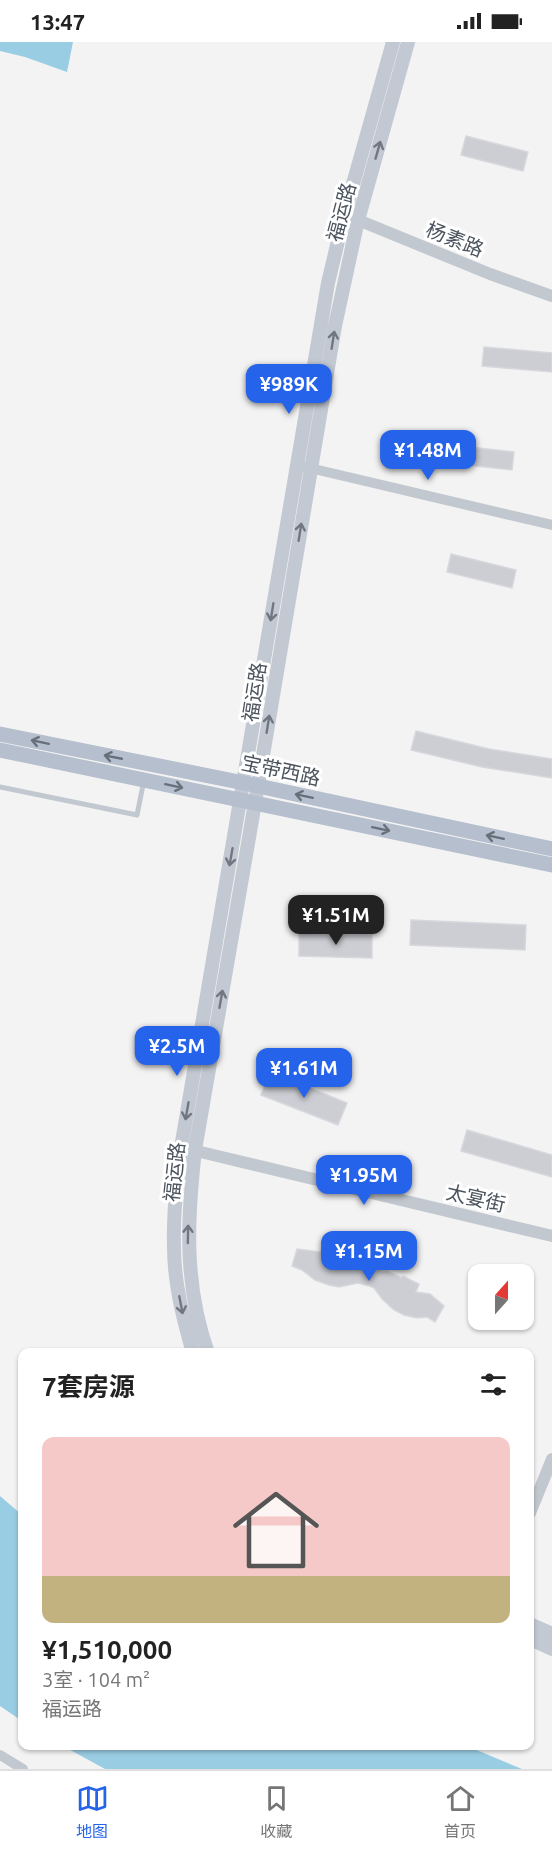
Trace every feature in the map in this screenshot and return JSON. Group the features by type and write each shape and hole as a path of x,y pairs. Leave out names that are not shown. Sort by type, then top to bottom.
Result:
{"main road":[{"name":"福运路","path":"251,785 297,465 325,303 344,216 393,42"},
{"name":"福运路","path":"192,1348 178,1291 174,1248 175,1203 188,1149 248,801 339,306 358,220 408,42"},
{"name":"宝带西路","path":"0,734 552,849"},
{"name":"宝带西路","path":"0,750 552,865"},
{"name":"福运路","path":"188,1149 188,1248 192,1289 207,1348"},
{"path":"534,1626 552,1634"},
{"path":"534,1641 552,1649"}],"street":[{"name":"杨素路","path":"344,216 552,296"},
{"path":"297,465 552,525"},
{"name":"太宴街","path":"188,1149 552,1236"},
{"path":"534,1503 552,1459"},
{"path":"0,1755 23,1769"}],"lane":[{"path":"0,787 137,815 144,780"}],"water":[{"path":"0,42 73,42 67,72 0,51"},
{"path":"0,1496 18,1512 18,1718 0,1706"},
{"path":"70,1750 477,1750 522,1769 105,1769"}],"building":[{"path":"466,136 528,152 523,171 461,155"},
{"path":"484,347 552,353 552,372 482,366"},
{"path":"452,445 514,452 512,470 450,463"},
{"path":"451,554 516,570 512,588 447,572"},
{"path":"416,731 489,749 552,759 552,778 482,767 411,750"},
{"path":"411,920 526,925 525,950 410,945"},
{"path":"299,933 372,935 372,958 299,956"},
{"path":"270,1072 347,1103 338,1125 261,1095"},
{"path":"467,1130 552,1155 552,1177 461,1151"},
{"path":"322,1247 333,1250 331,1259 358,1260 419,1284 416,1292 430,1294 444,1306 435,1322 427,1317 417,1318 394,1310 370,1286 358,1283 339,1287 329,1285 315,1280 292,1266 297,1249 321,1252"}]}
